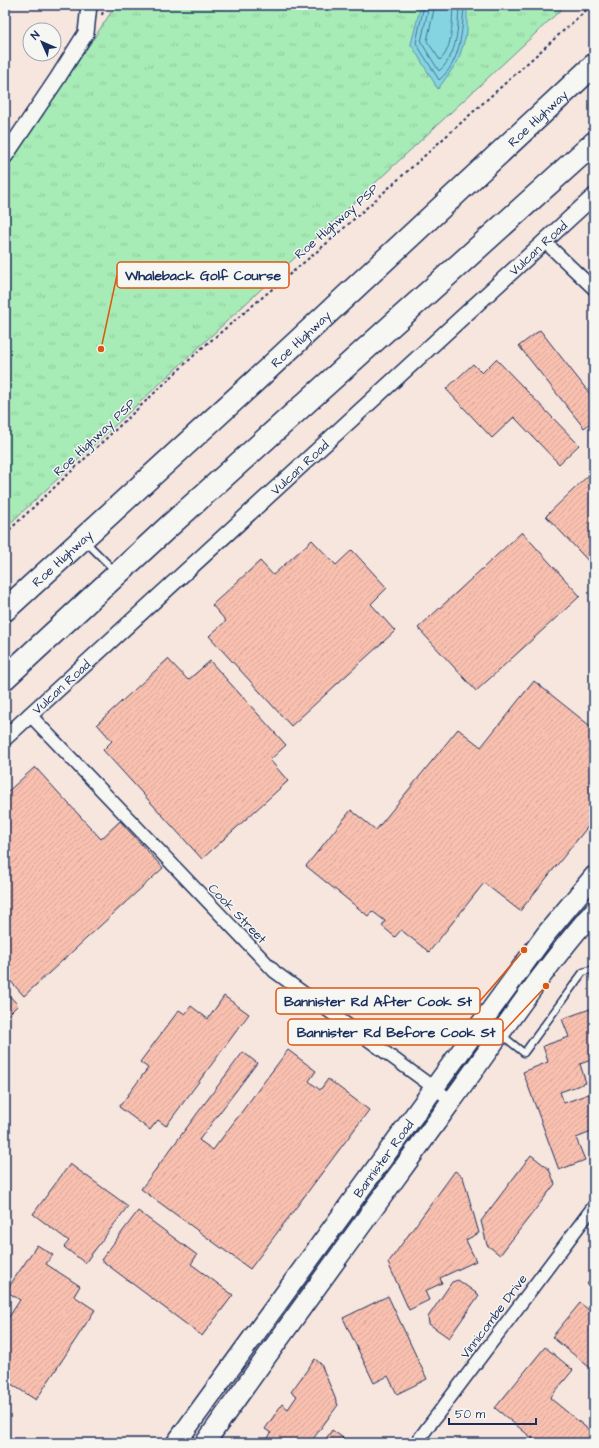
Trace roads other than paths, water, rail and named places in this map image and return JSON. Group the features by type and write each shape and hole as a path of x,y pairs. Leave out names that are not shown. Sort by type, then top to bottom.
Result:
{"highway":[{"name":"Roe Highway","path":"5,610 249,387 594,65"},
{"path":"5,678 594,143"}],"main road":[{"name":"Bannister Road","path":"176,1443 546,934 594,876"},
{"name":"Bannister Road","path":"205,1443 292,1320 500,1034 559,954 594,911"}],"street":[{"path":"5,156 86,33 89,5"},
{"name":"Vulcan Road","path":"5,738 29,714 594,196"},
{"path":"544,241 594,289"},
{"name":"Cook Street","path":"29,714 275,972 452,1101"},
{"name":"Vinnicombe Drive","path":"416,1443 594,1206"}],"lane":[{"path":"83,539 118,574"},
{"path":"483,1020 524,1053 583,972 594,968"}],"water":[{"path":"421,5 467,5 467,32 458,61 438,89 411,44"}],"place":[{"name":"Whaleback Golf Course","path":"101,349"},
{"name":"Bannister Rd After Cook St","path":"524,950"},
{"name":"Bannister Rd Before Cook St","path":"546,986"}]}
